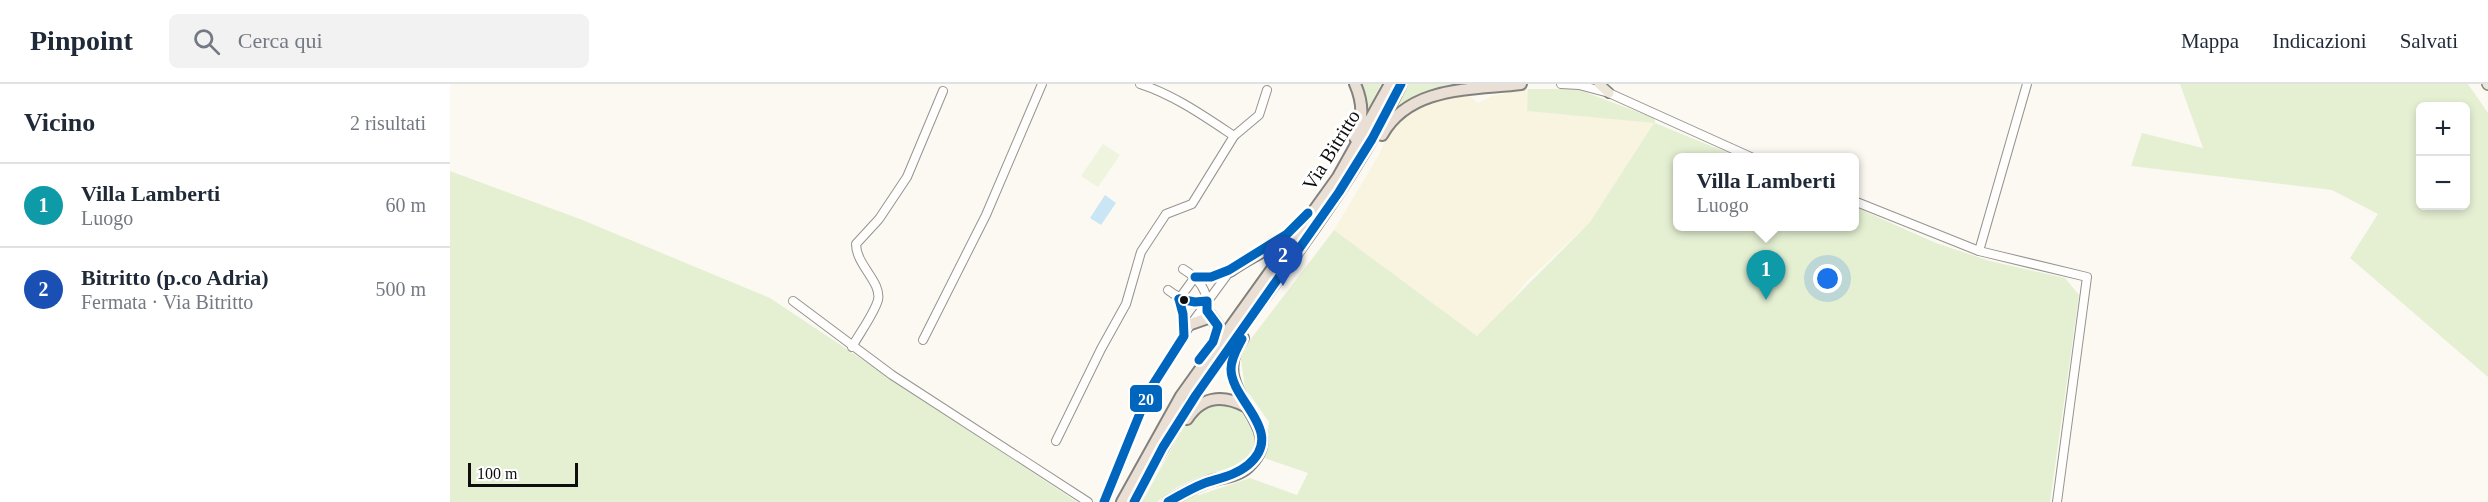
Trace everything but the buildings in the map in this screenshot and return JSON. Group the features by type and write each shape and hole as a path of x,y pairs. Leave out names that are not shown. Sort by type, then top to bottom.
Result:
{"highway":[{"path":"1230,271 1247,258 1289,235 1306,216 1325,188 1338,177 1362,118 1361,104 1355,84"},
{"name":"Via Bitritto","path":"1122,502 1170,413 1210,353 1338,177 1390,84"},
{"name":"Via Bitritto","path":"1136,502 1190,402 1310,236 1365,152 1401,84"},
{"path":"1310,236 1325,226 1347,195 1386,127 1412,105 1434,94 1447,91 1521,84"},
{"path":"1170,413 1186,379 1217,335 1218,326 1207,311 1207,301"},
{"path":"1168,502 1207,482 1229,477 1247,469 1260,446 1262,432 1234,385 1231,375 1232,362 1238,345 1254,322 1256,309"},
{"path":"1191,324 1211,317"},
{"path":"1136,502 1181,429 1200,404 1219,398 1229,399 1248,407"}],"main road":[{"path":"1599,84 1609,93"}],"street":[{"path":"922,340 986,214 1042,84"},
{"path":"1140,84 1158,90 1192,108 1234,136"},
{"path":"1561,84 1579,85 1609,93 1742,153"},
{"path":"1979,251 2026,84"},
{"path":"1056,441 1126,304 1136,264 1147,241 1167,214 1192,204 1234,136 1259,115 1267,90"},
{"path":"852,347 878,301 878,291 861,264 856,252 856,244 879,219 906,177 943,91"},
{"path":"1859,203 1979,251 2087,277 2057,502"},
{"path":"1183,269 1195,277 1206,294 1207,301"},
{"path":"1179,299 1195,277 1221,275 1230,271"},
{"path":"1104,502 1149,391 1191,324 1230,271"},
{"path":"1168,290 1179,299 1195,302 1207,301"},
{"path":"1179,299 1183,314 1184,336"},
{"path":"793,301 852,347 958,419 1088,502"}],"shaded area":[{"path":"1528,89 1528,111 1655,122 1590,222 1527,281 1493,323 1477,336 1334,230 1380,153 1386,137 1411,112 1436,99 1466,93 1478,103 1492,96"}],"green space":[{"path":"1360,84 1381,84 1369,107 1365,106"},
{"path":"1407,84 1466,84 1438,91 1394,111"},
{"path":"2180,84 2468,84 2488,113 2488,377 2350,258 2378,214 2332,190 2131,166 2142,133 2203,148"},
{"path":"1528,89 1577,89 1654,118 1655,123 1728,153 1673,153 1673,231 1859,231 1859,209 1936,243 1990,261 2065,278 2079,295 2050,502 1176,502 1188,494 1199,495 1250,478 1297,495 1308,473 1264,458 1269,422 1245,388 1240,353 1334,230 1477,336 1590,222 1654,123 1527,111"},
{"path":"1103,144 1120,155 1098,187 1081,176"},
{"path":"450,171 580,219 770,298 1077,502 450,502"},
{"path":"1239,403 1257,432 1251,453 1246,460 1234,467 1186,483 1157,502 1142,502 1193,410 1200,404"}],"water":[{"path":"1105,195 1116,203 1101,225 1090,218"}],"transit line":[{"name":"20","path":"1134,502 1163,447 1196,395 1339,192 1372,139 1401,84"},
{"name":"20","path":"1195,277 1211,277 1229,270 1287,234 1308,213"},
{"name":"20","path":"1179,299 1195,302 1207,301 1207,311 1218,326 1213,342 1199,360"},
{"name":"20","path":"1104,502 1149,391 1184,336 1183,314 1179,299"},
{"name":"20","path":"1168,502 1200,485 1238,471 1248,465 1258,453 1262,441 1260,429 1233,381 1231,369 1233,357 1242,339"}],"place":[{"name":"Bitritto (p.co Adria)","path":"1283,286"},
{"name":"Villa Lamberti","path":"1766,300"}]}
